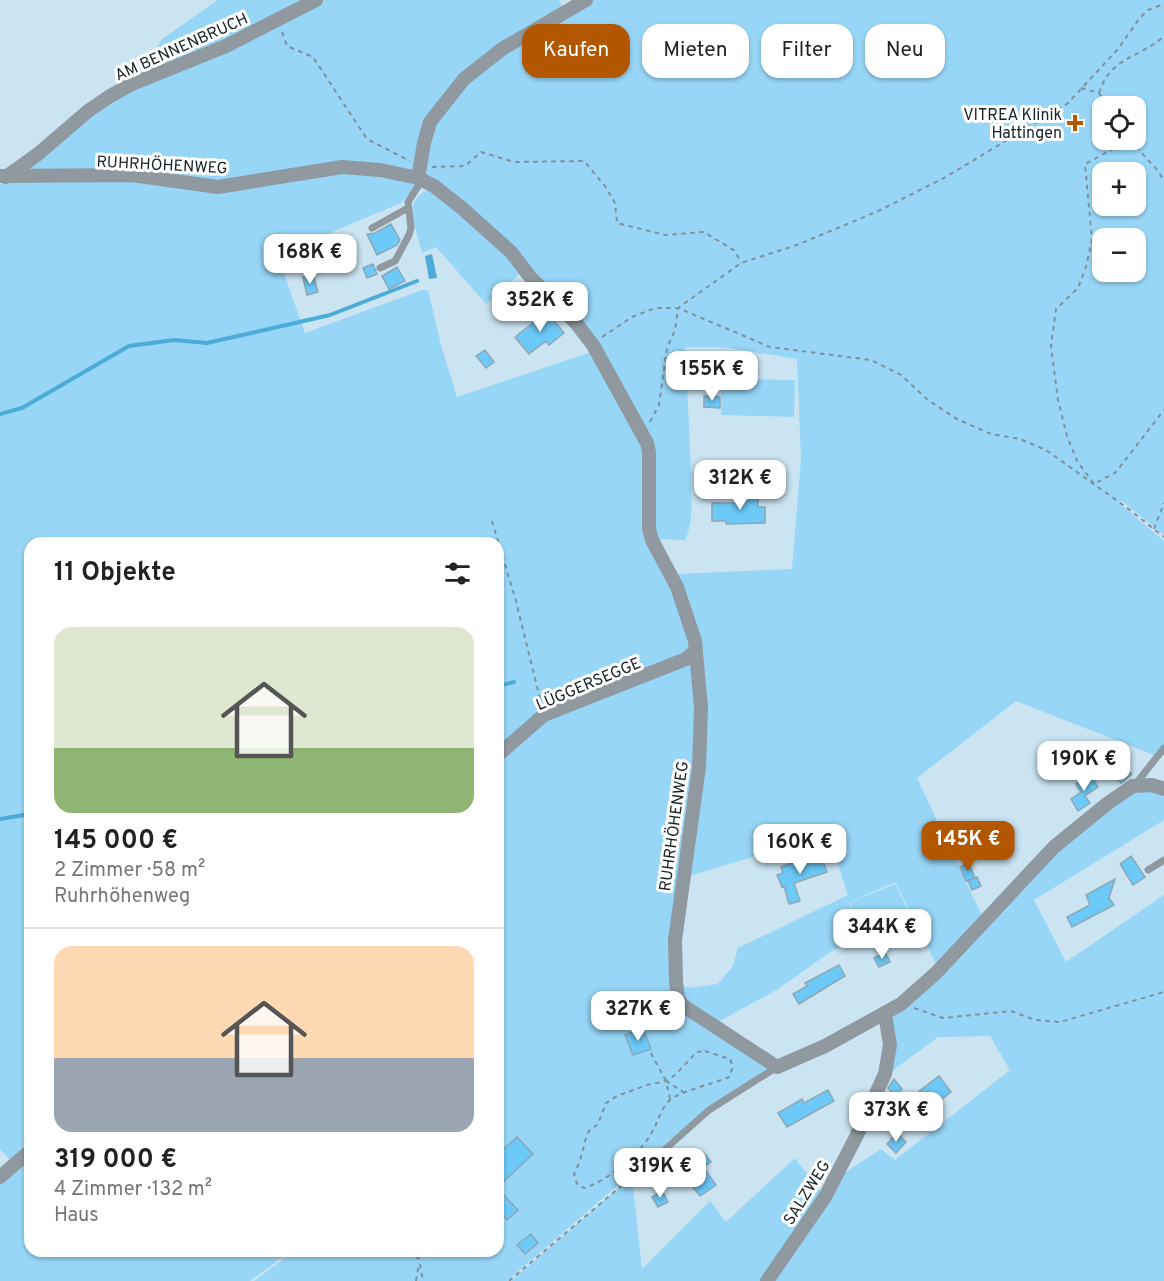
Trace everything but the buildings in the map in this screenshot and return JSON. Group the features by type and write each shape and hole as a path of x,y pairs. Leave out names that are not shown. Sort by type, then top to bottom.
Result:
{"street":[{"name":"AM BENNENBRUCH","path":"3,178 38,154 88,111 110,96 132,84 226,46 316,0"},
{"path":"420,174 430,122 464,79 502,49 586,0"},
{"name":"RUHRHÖHENWEG","path":"3,178 132,175 175,179 218,187 342,167 420,174 511,252 531,278 576,323 593,345 641,430 649,452 649,529 652,540 677,587 696,650 701,708 699,767 677,920 675,965 678,998 682,1005 777,1067"},
{"name":"LÜGGERSEGGE","path":"504,750 544,715 677,663 696,650"},
{"path":"777,1067 825,1046 901,1004 936,973 1054,847 1108,803 1134,786 1152,785 1164,789"},
{"name":"SALZWEG","path":"767,1281 825,1197 885,1074 890,1045 885,1014"},
{"path":"0,1177 24,1156"}],"lane":[{"path":"380,268 395,261 409,235 411,228 408,202 420,174"},
{"path":"372,228 408,208"},
{"path":"1134,786 1164,748"},
{"path":"1148,870 1164,860"},
{"path":"653,1160 709,1110 777,1067"}],"path":[{"path":"641,430 651,420 659,405 667,348 675,330 678,308 741,263 797,245 876,212 937,181 1067,104 1118,49 1139,19 1148,10 1164,4"},
{"path":"278,21 286,46 313,57 367,139 420,174 439,168 465,165 481,152 514,162 584,161 605,186 615,203 617,223 665,236 704,232 735,251 741,263"},
{"path":"1099,93 1113,68 1125,58 1142,52 1164,36"},
{"path":"1081,88 1099,93 1101,96"},
{"path":"1094,484 1077,461 1067,436 1058,400 1051,346 1056,309 1078,288 1092,240 1084,164 1111,150"},
{"path":"1139,150 1164,181"},
{"path":"593,345 632,317 655,308 678,308 770,347 871,360 900,375 928,400 957,419 991,434 1020,439 1046,450 1164,537"},
{"path":"1094,484 1116,472 1164,410"},
{"path":"1154,529 1164,503"},
{"path":"492,521 497,537"},
{"path":"504,561 544,715"},
{"path":"901,1004 943,1018 1011,1011 1035,1020 1060,1022 1164,992"},
{"path":"705,1051 730,1059 733,1067 729,1077 685,1093 670,1099 639,1151 599,1183 584,1188 577,1184 574,1174 586,1138 589,1131 598,1124 606,1103 617,1096 647,1085 666,1081 697,1052 705,1051"},
{"path":"651,1053 666,1081 670,1099"},
{"path":"666,1081 685,1093"},
{"path":"509,1281 653,1160"},
{"path":"416,1257 419,1259 423,1281"},
{"path":"416,1281 419,1259"}],"shaded area":[{"path":"218,0 559,0 563,8 577,0 1164,0 1164,535 1122,501 1119,503 1164,541 1164,751 1159,757 1016,701 917,778 983,918 938,968 895,882 849,903 860,937 830,952 778,989 716,1023 682,1003 678,985 690,988 718,984 733,966 738,948 848,895 828,834 686,877 702,768 703,709 700,650 677,574 792,569 801,459 797,359 723,347 685,347 691,462 691,518 685,540 657,539 653,531 651,451 594,343 512,251 434,185 419,176 342,165 218,183 183,178 181,184 219,190 342,168 421,180 401,203 299,246 276,251 305,333 422,290 428,290 441,345 457,397 594,351 647,452 647,532 655,553 667,569 675,586 693,645 698,708 697,768 672,945 673,986 680,1006 763,1060 771,1068 707,1108 507,1281 254,1281 286,1257 504,1257 504,537 24,537 24,1155 14,1164 0,1149 0,185 89,112 142,82 140,77 162,39"},
{"path":"434,189 488,235 522,272 486,304 436,247 422,253 414,224 414,206 417,198"},
{"path":"432,254 437,278 429,279 425,256"},
{"path":"722,379 795,380 794,417 721,415"},
{"path":"1144,777 1164,787 1164,820 1034,900 1066,962 1164,895 1164,1281 769,1281 840,1176 881,1149 895,1160 1010,1070 990,1036 938,1037 888,1074 887,1014 1015,890"},
{"path":"895,884 909,913 861,936 850,903"},
{"path":"24,1158 24,1257 283,1257 250,1281 0,1281 0,1180"},
{"path":"795,1158 824,1196 764,1281 511,1281 632,1177 642,1269 710,1201 726,1222"}],"waterway":[{"path":"0,414 22,408 129,346 174,340 207,343 330,315 417,281"},
{"path":"504,684 514,682"},
{"path":"0,819 24,815"}],"place":[{"name":"VITREA Klinik Hattingen","path":"1075,123"}]}
